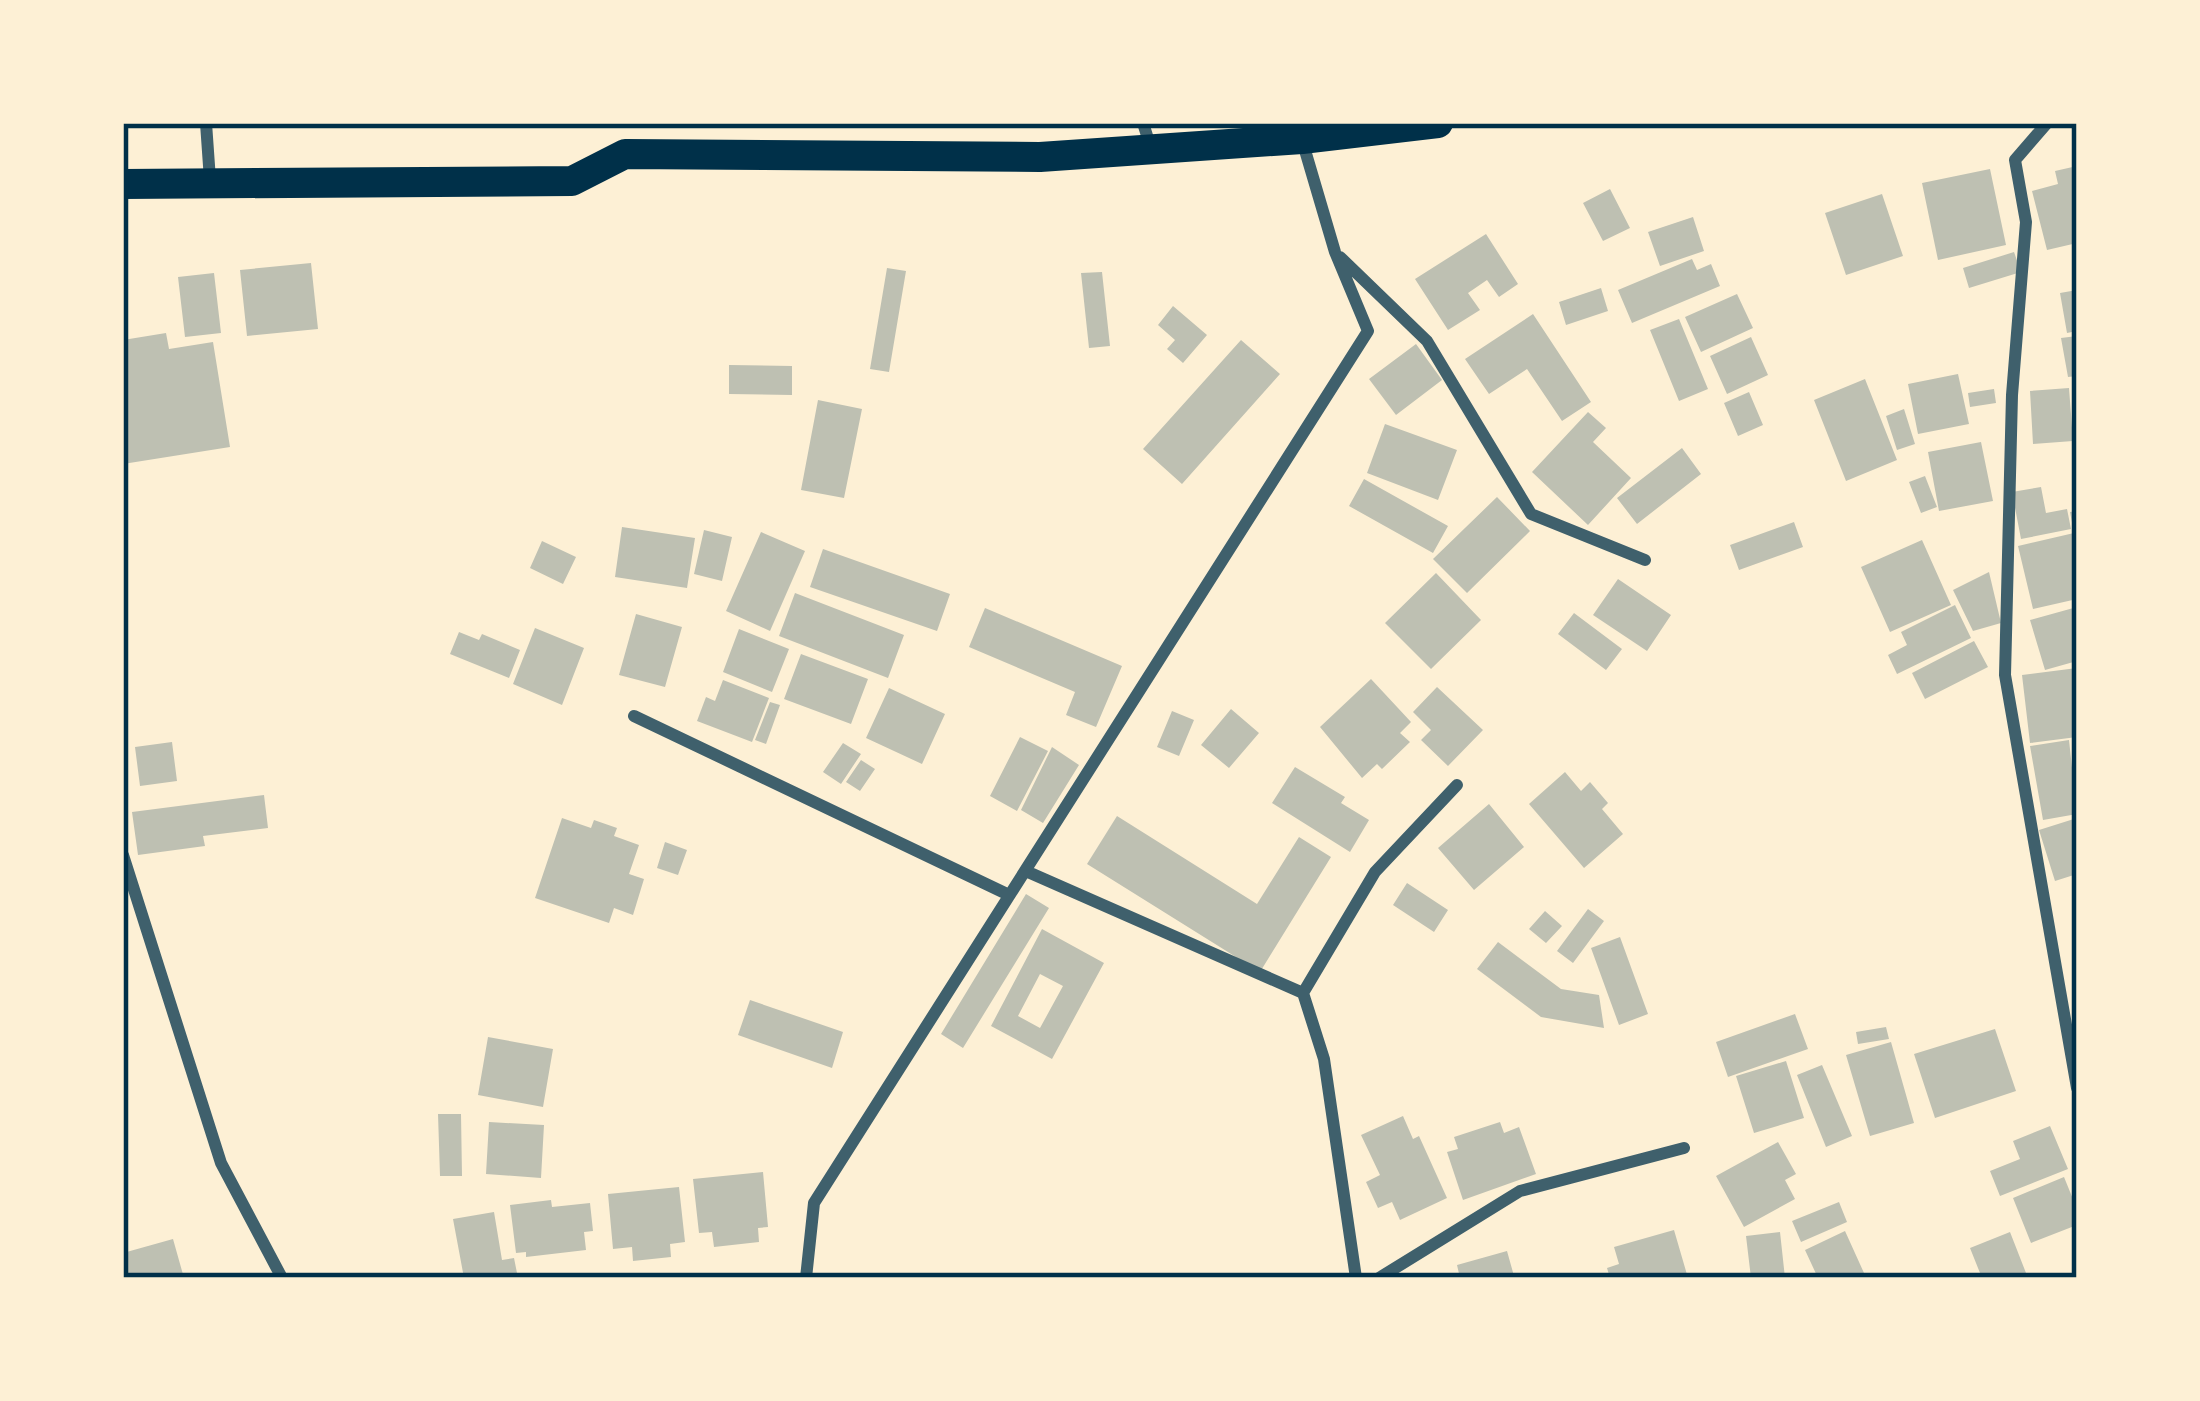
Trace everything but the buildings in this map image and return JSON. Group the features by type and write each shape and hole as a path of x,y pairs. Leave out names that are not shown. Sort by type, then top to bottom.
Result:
{"main road":[{"path":"123,184 210,180 572,182 625,154 1040,157 1147,135 1302,139 1438,123"}],"street":[{"path":"206,123 210,180"},
{"path":"2047,123 2015,160 2026,222 2012,394 2005,675 2077,1088"},
{"path":"806,1278 814,1203 1006,894 1028,872 1368,331 1334,252 1302,139"},
{"path":"1334,252 1427,341 1531,514 1645,560"},
{"path":"634,716 1006,894"},
{"path":"1303,993 1376,872 1457,784"},
{"path":"123,855 221,1162 282,1278"},
{"path":"1028,872 1303,993 1324,1059 1356,1278"},
{"path":"1379,1278 1520,1191 1684,1148"}]}
